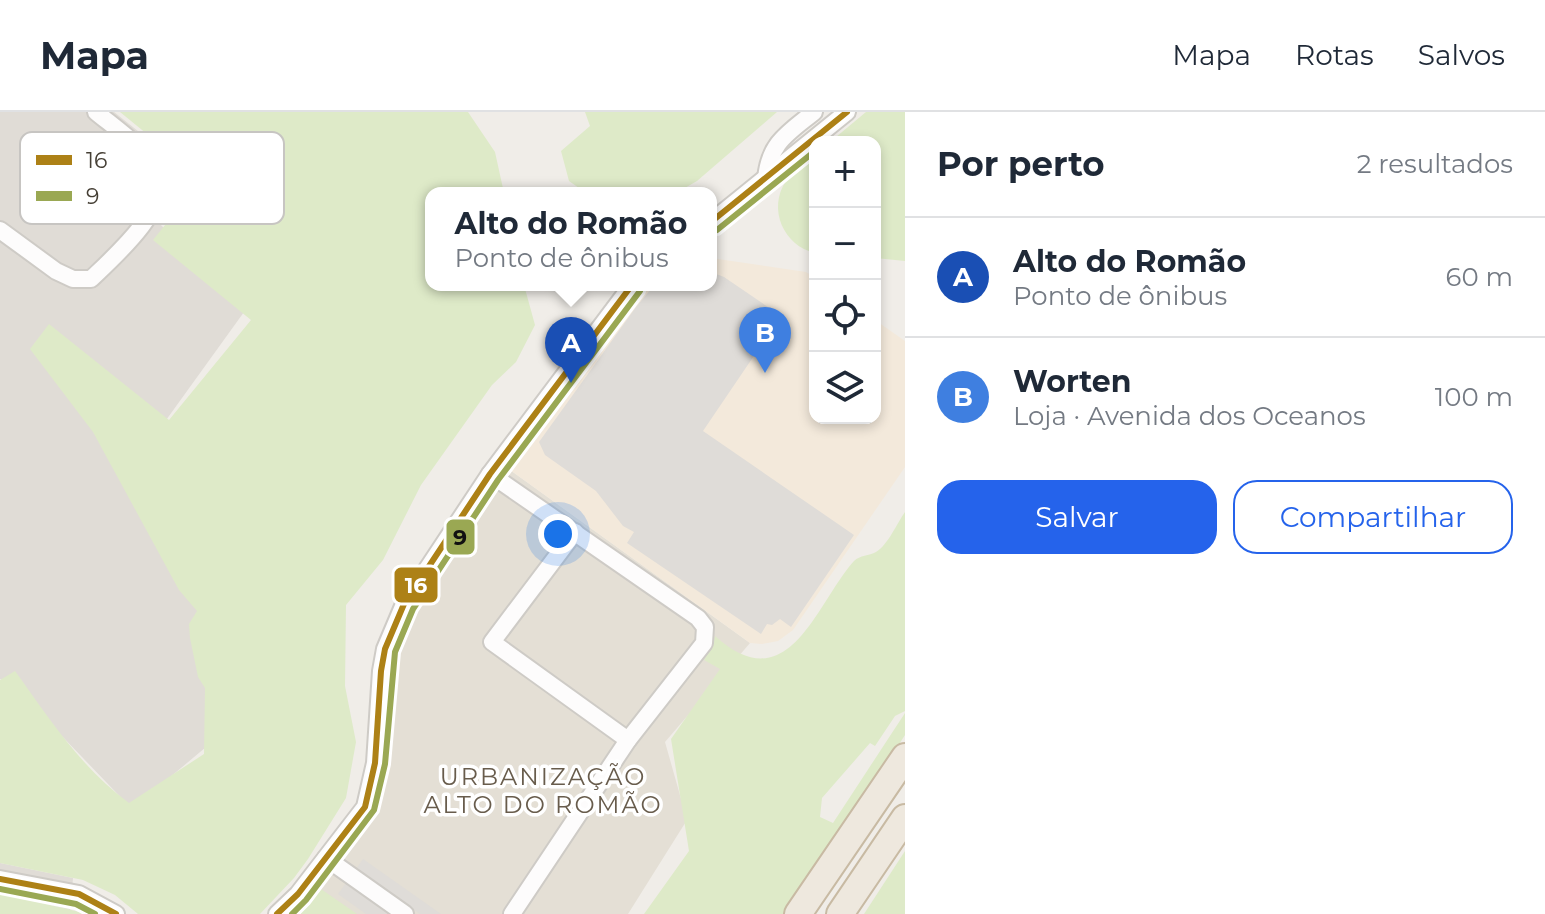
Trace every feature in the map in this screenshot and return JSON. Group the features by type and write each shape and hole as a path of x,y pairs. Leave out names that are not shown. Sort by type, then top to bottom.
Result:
{"highway":[{"path":"798,914 905,757"},
{"path":"840,914 905,818"}],"street":[{"path":"96,112 119,132"},
{"path":"766,179 767,160 778,142 814,112"},
{"path":"717,217 847,112"},
{"path":"0,230 56,271 73,279 91,279 121,250 141,224"},
{"path":"277,914 298,894 365,807 375,763 385,649 404,604 490,474 627,291"},
{"path":"490,474 698,618 705,627 704,643 628,740 512,914"},
{"path":"575,532 492,642 628,740"},
{"path":"326,858 405,914"},
{"path":"0,879 79,894 116,914"}],"shaded area":[{"path":"0,112 114,112 139,132 20,132 20,224 160,224 244,312 125,477 201,615 212,742 132,809 9,681 0,679"},
{"path":"717,259 809,274 809,424 881,424 881,324 905,341 905,467 793,630 778,641 750,643 499,462 627,291 717,291"},
{"path":"717,274 781,316 703,431 854,535 791,627 780,619 772,625 767,624 761,634 627,543 634,532 623,526 596,491 545,455 539,442 649,291 717,291"},
{"path":"499,462 750,643 665,742 687,820 628,914 354,914 308,881 365,807 385,649"},
{"path":"363,859 441,914 420,914 356,869"},
{"path":"0,863 73,878 70,910 0,893"},
{"path":"346,883 390,914 366,914 338,894"}],"green space":[{"path":"120,112 468,112 495,152 503,187 425,187 425,291 526,291 535,325 516,362 492,385 421,485 383,560 346,605 345,686 356,742 346,798 294,878 260,914 138,914 115,895 83,880 0,863 0,680 15,671 81,758 129,803 204,754 205,688 198,677 189,624 197,611 179,590 93,432 30,349 49,324 169,420 251,320 153,240 166,224 284,224 284,132 144,132"},
{"path":"585,112 777,112 686,187 578,187 569,181 561,151 590,126"},
{"path":"866,112 905,112 905,261 881,259 881,136 837,136"},
{"path":"809,159 809,251 787,235 779,214 781,192 796,170"},
{"path":"905,512 905,711 895,716 875,746 870,743 822,798 820,817 833,823 905,713 905,735 789,914 644,914 689,851 671,739 720,669 704,660 715,636 741,654 763,658 781,653 813,621 854,561 880,549"},
{"path":"905,851 905,914 864,914"},
{"path":"321,889 357,914 294,914"},
{"path":"0,893 88,914 0,914"}],"transit line":[{"name":"16","path":"717,217 847,112"},
{"name":"9","path":"717,230 809,156"},
{"name":"16","path":"277,914 298,894 365,807 375,763 385,649 404,604 490,474 627,291"},
{"name":"9","path":"292,914 374,810 385,764 395,652 413,609 498,480 640,291"},
{"name":"16","path":"0,879 79,894 116,914"},
{"name":"9","path":"0,889 76,904 95,914"}],"place":[{"name":"Worten","path":"765,373"},
{"name":"Alto do Romão","path":"571,383"}],"district":[{"name":"URBANIZAÇÃO ALTO DO ROMÃO","path":"543,791"}]}
